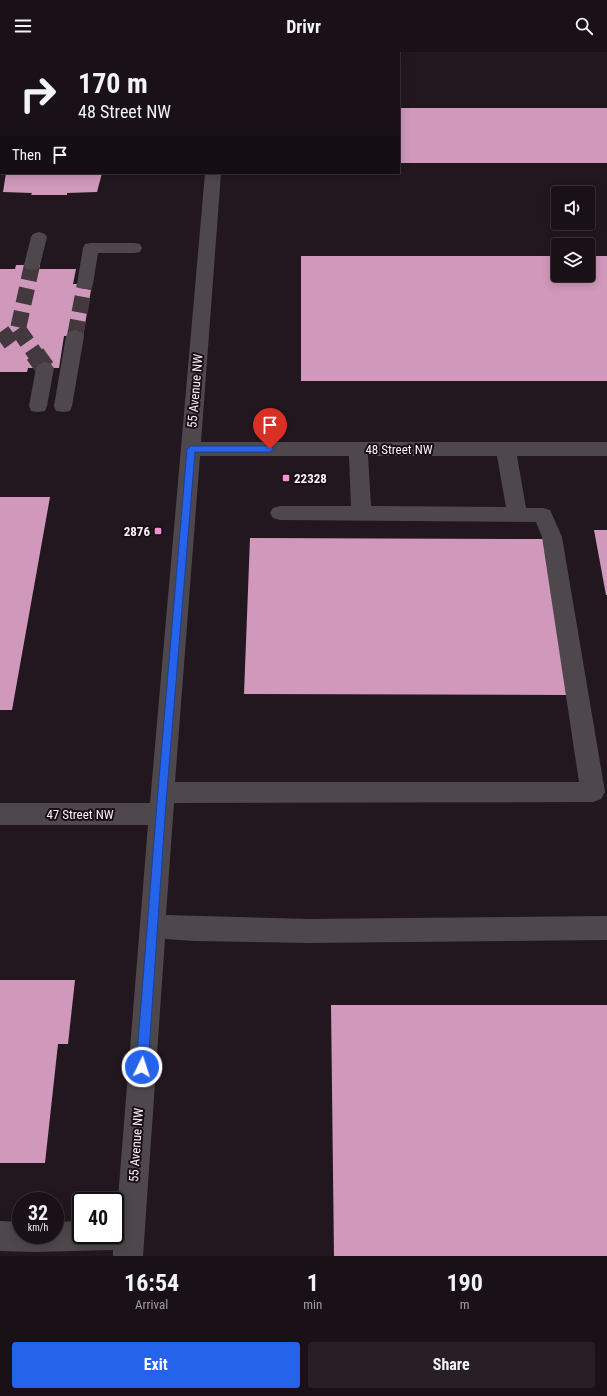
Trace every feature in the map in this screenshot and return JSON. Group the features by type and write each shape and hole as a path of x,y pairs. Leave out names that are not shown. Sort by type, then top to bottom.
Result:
{"street":[{"name":"55 Avenue NW","path":"129,1246 152,926 214,174"},
{"path":"32,265 39,237"},
{"path":"85,284 91,248 134,248"},
{"path":"63,406 75,336"},
{"path":"38,406 45,368"},
{"name":"48 Street NW","path":"191,449 607,449"},
{"path":"358,449 361,513"},
{"path":"280,513 517,515 506,449"},
{"name":"47 Street NW","path":"0,814 162,803 593,792 552,537 543,515 517,515"},
{"path":"152,926 194,929 309,931 607,928"},
{"path":"0,1236 34,1237 129,1246"}],"building":[{"path":"400,108 607,108 607,163 400,163"},
{"path":"6,174 102,174 97,192 67,193 67,195 31,195 32,193 3,192"},
{"path":"301,256 551,256 551,282 595,282 595,256 607,256 607,381 301,381"},
{"path":"16,265 40,265 39,269 76,269 73,284 92,284 83,336 64,336 59,368 28,368 27,372 0,372 0,269 15,269"},
{"path":"0,497 50,497 12,710 0,710"},
{"path":"594,530 607,530 607,595 606,595"},
{"path":"250,538 543,539 567,695 244,694"},
{"path":"0,980 75,980 68,1044 58,1044 45,1163 0,1163"},
{"path":"331,1005 607,1005 607,1256 334,1256"}],"tunnel":[{"path":"18,329 32,265"},
{"path":"75,336 85,284"},
{"path":"0,342 18,329"},
{"path":"18,329 36,355"},
{"path":"35,354 45,368"}],"place":[{"name":"22328","path":"286,478"},
{"name":"2876","path":"158,531"}],"route":[{"path":"142,1067 188,471 191,449 270,449"}]}
